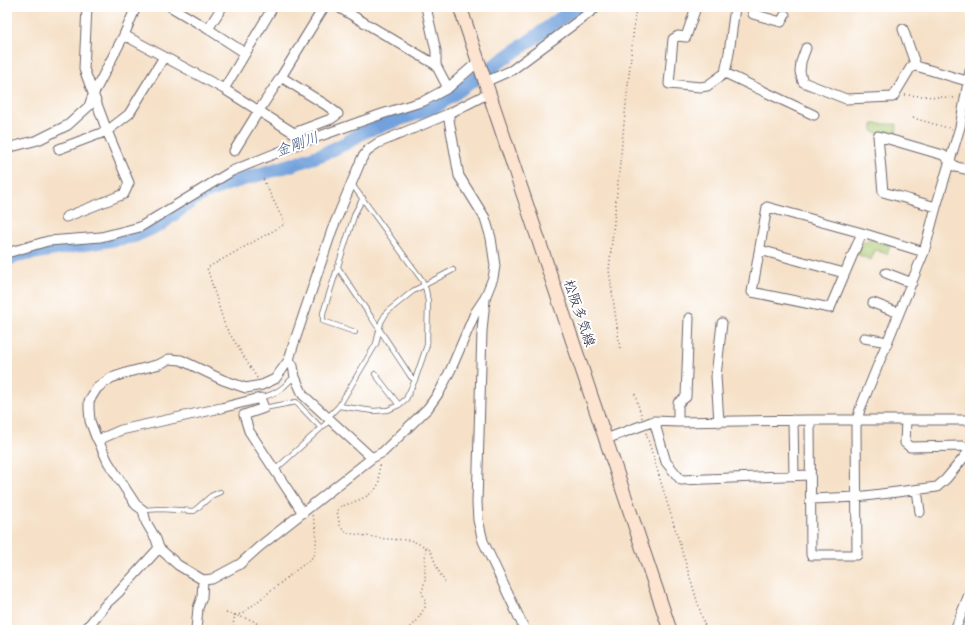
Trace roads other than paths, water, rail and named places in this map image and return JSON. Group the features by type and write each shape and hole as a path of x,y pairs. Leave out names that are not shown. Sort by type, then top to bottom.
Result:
{"main road":[{"name":"松阪多気線","path":"460,7 670,630"}],"street":[{"path":"66,217 124,194 128,183 93,96 84,69 87,7"},
{"path":"7,148 38,140 68,124 89,106 136,7"},
{"path":"171,7 245,53"},
{"path":"208,29 222,7"},
{"path":"224,89 273,7"},
{"path":"234,151 324,7"},
{"path":"338,7 436,65"},
{"path":"426,7 436,51 436,65 448,88"},
{"path":"7,253 48,241 101,237 140,227 232,171 313,139 382,114 424,101 448,88 483,76 512,70 597,7"},
{"path":"696,7 686,37 678,36 674,39 669,84 700,87 707,86 725,73 735,7"},
{"path":"753,7 753,14 781,22 785,15"},
{"path":"903,29 916,66"},
{"path":"124,35 224,89 294,134 331,119 338,114 281,77"},
{"path":"806,48 801,62 800,72 803,82 846,99 893,97 911,67 916,66 968,81"},
{"path":"59,149 107,131 129,114 164,57"},
{"path":"810,420 811,555 858,556 857,420 860,409 924,252 967,101 970,71"},
{"path":"725,73 814,115"},
{"path":"448,114 459,176 485,218 491,238 495,266 493,278 485,298 475,313 440,391 428,408 383,452 372,458 259,547 240,564 212,579 203,580 178,565 159,548 156,539 146,522 143,510 136,505 108,462 90,421 90,401 97,388 111,378 160,364 169,359 181,360 223,380 246,388 262,385 275,379 289,360 332,230 362,158 369,149 378,142 448,114 483,76"},
{"path":"936,207 883,192 878,136 943,155 956,167 970,170"},
{"path":"862,234 830,308 752,292 767,207 862,234 924,252"},
{"path":"760,250 844,273"},
{"path":"886,273 912,283"},
{"path":"485,298 476,503 478,520 484,540 525,630"},
{"path":"873,303 899,313"},
{"path":"678,422 678,403 686,397 689,318"},
{"path":"719,422 716,376 722,323"},
{"path":"864,338 882,341 887,344"},
{"path":"289,360 293,366 295,377 302,395 372,458"},
{"path":"98,440 121,430 260,398 264,408 244,415 249,432 274,470 306,510"},
{"path":"606,439 654,421 719,422 793,420 970,420"},
{"path":"793,420 794,476"},
{"path":"811,499 857,497 937,487 946,479 970,450 962,446 910,447 905,443 906,420"},
{"path":"654,421 666,462 681,480 810,475"},
{"path":"917,490 920,512"},
{"path":"85,630 159,548"},
{"path":"196,630 198,608 202,597 203,580"},
{"path":"955,630 970,592"}],"lane":[{"path":"339,406 373,411 388,410 399,405 406,399 415,380 426,345 428,302 426,290 422,280 351,183"},
{"path":"355,332 323,321 323,313 355,213 363,198"},
{"path":"337,266 411,377 415,380"},
{"path":"274,470 321,428 339,406 376,344 381,322 386,312 413,291 452,270"},
{"path":"376,374 399,405"},
{"path":"260,398 272,394 295,377"},
{"path":"264,408 296,402 321,428"},
{"path":"143,510 194,510 211,496 220,492"}],"waterway":[{"name":"金剛川","path":"7,259 19,255 134,236 161,224 195,198 205,193 227,184 323,154 346,143 363,132 435,107 576,7"}]}
